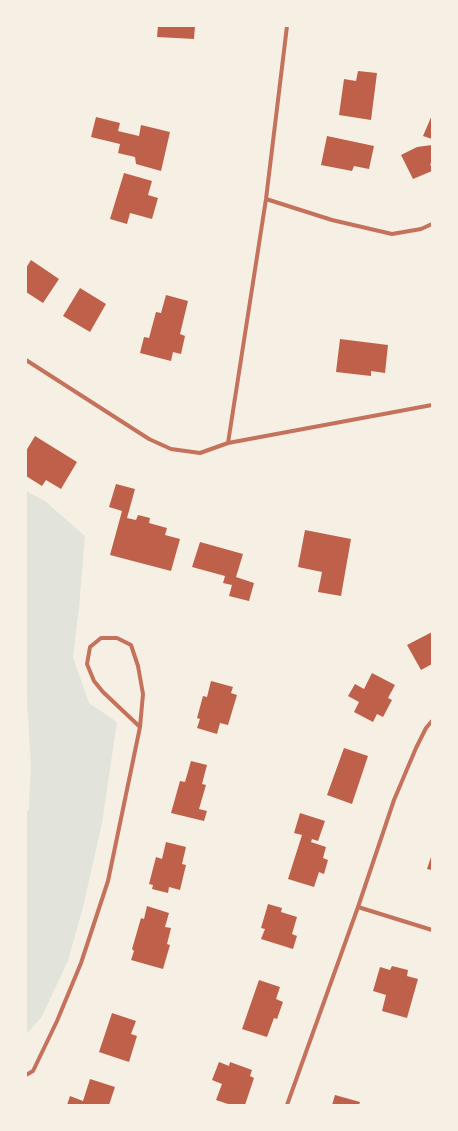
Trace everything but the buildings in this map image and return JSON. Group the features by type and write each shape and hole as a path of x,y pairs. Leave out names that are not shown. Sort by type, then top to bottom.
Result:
{"street":[{"path":"228,443 266,199 287,26"},
{"path":"266,199 332,220 392,234 421,229 432,224"},
{"path":"26,360 149,439 171,449 200,453 228,443 432,405"},
{"path":"26,1075 34,1071 57,1021 81,963 108,881 140,727 143,694 138,666 131,645 117,638 101,638 90,647 87,664 94,681 103,692 140,727"},
{"path":"287,1105 358,907 394,800 419,742 426,728 432,721"},
{"path":"358,907 432,930"}],"shaded area":[{"path":"26,491 45,501 85,536 73,657 89,703 117,722 102,823 83,907 68,961 41,1018 26,1034 26,814 29,808 31,764 26,685"}]}
